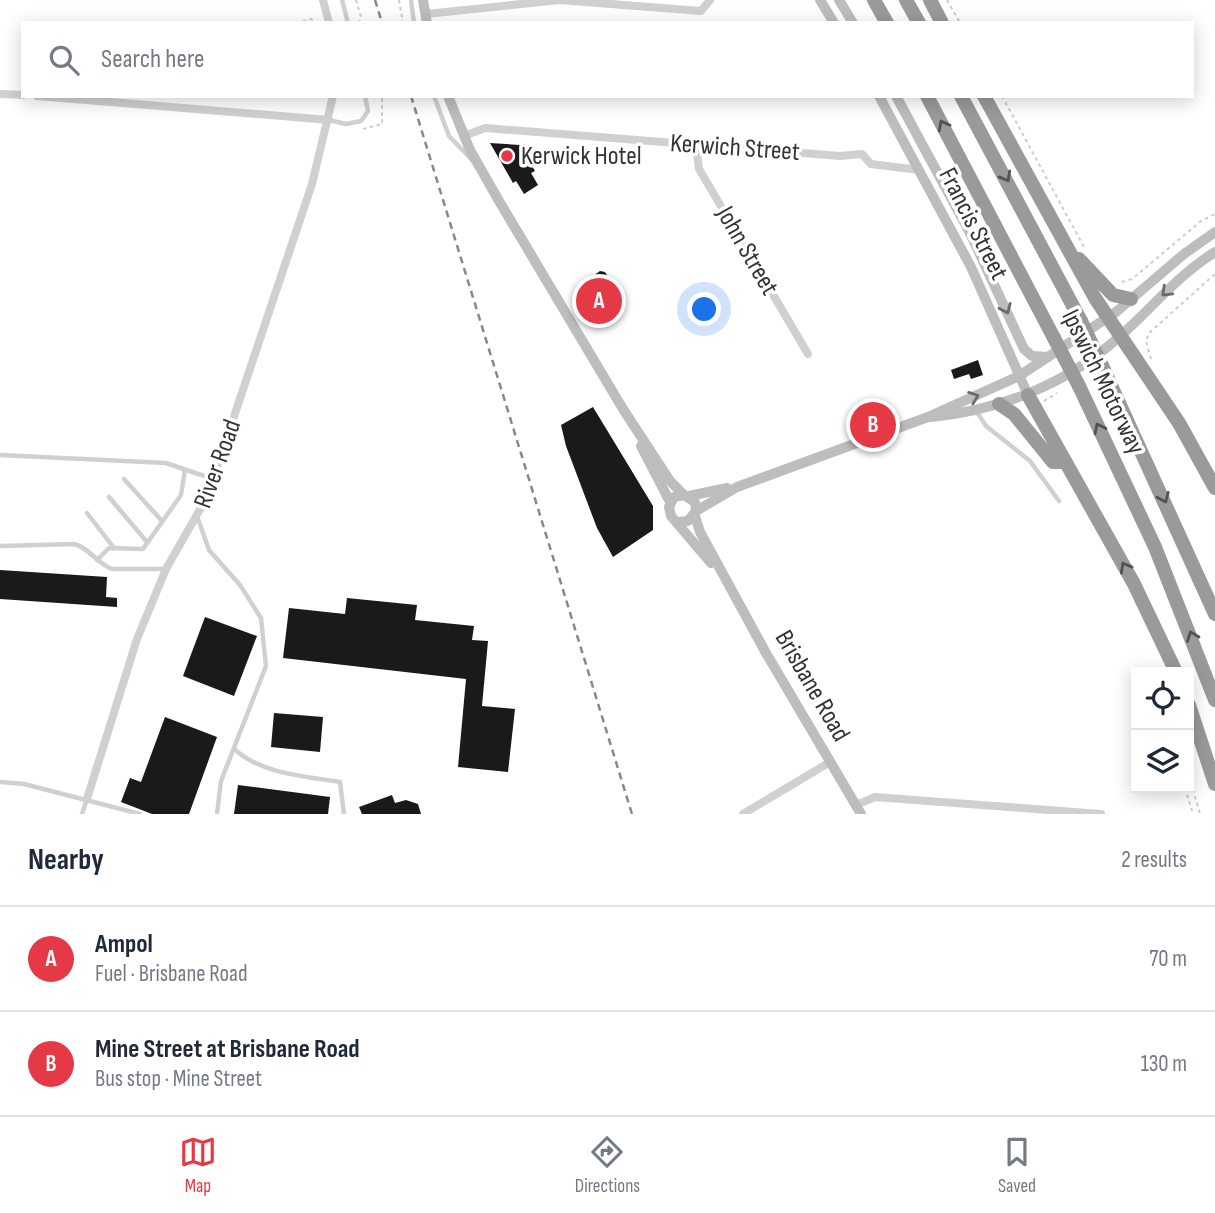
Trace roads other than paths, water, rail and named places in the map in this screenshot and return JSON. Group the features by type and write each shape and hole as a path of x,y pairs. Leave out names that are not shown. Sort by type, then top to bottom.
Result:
{"highway":[{"path":"874,0 886,21"},
{"path":"906,0 918,21"},
{"path":"930,0 941,21"},
{"name":"Ipswich Motorway","path":"928,98 1079,386 1155,547 1215,700"},
{"name":"Ipswich Motorway","path":"962,98 1081,321 1215,614"},
{"path":"985,98 1069,252 1108,318 1179,423 1215,488"},
{"path":"1069,252 1113,295 1131,299"},
{"path":"1028,395 1063,462 1135,584 1174,667"},
{"path":"999,404 1014,414 1053,462 1063,462"},
{"path":"1194,720 1215,784"}],"main road":[{"path":"423,0 426,19"},
{"path":"820,0 833,21"},
{"path":"838,0 852,21"},
{"path":"449,98 478,165 623,409 670,481 695,502 696,513"},
{"name":"Francis Street","path":"879,98 971,267 1028,395"},
{"name":"Francis Street","path":"897,98 969,231 1024,349 1032,356 1048,357"},
{"path":"670,502 674,497 737,487 928,417 1019,376 1108,318 1184,254 1215,232"},
{"path":"928,417 976,411 1028,395 1074,371 1121,336 1191,268 1215,252"},
{"path":"623,409 670,502 671,516 679,522 688,522 696,513 737,487"},
{"name":"Brisbane Road","path":"696,513 698,528 725,579 859,810"},
{"name":"Brisbane Road","path":"679,522 725,579"}],"street":[{"path":"323,0 328,21"},
{"path":"426,19 559,0 701,11 710,0"},
{"path":"0,94 21,95"},
{"path":"61,98 329,120"},
{"name":"River Road","path":"87,799 137,639 166,569 198,519 213,480 312,184 333,98"},
{"name":"Kerwich Street","path":"464,136 485,128 840,156 862,154 872,164 899,165 920,170"},
{"name":"John Street","path":"696,145 699,169 808,354"},
{"path":"743,814 830,762"},
{"path":"859,810 878,797 1101,814"}],"lane":[{"path":"342,0 347,21"},
{"path":"411,0 414,21"},
{"path":"329,120 346,124 361,121 368,111 365,98"},
{"path":"435,98 453,142 478,165"},
{"path":"976,411 986,426 1030,461 1059,501"},
{"path":"0,455 166,463 213,480"},
{"path":"97,560 106,549 139,551 181,495 185,470"},
{"path":"124,480 162,521"},
{"path":"109,497 147,542"},
{"path":"87,513 114,548"},
{"path":"198,519 209,550 240,585 261,618 266,666 221,781 217,814"},
{"path":"0,546 74,544 83,546 97,560 112,569 166,569"},
{"path":"234,750 249,762 287,774 340,782 344,814"},
{"path":"0,782 24,784 140,814"},
{"path":"82,814 87,799"}],"railway":[{"path":"375,0 381,21"},
{"path":"412,98 632,814"}],"place":[{"name":"Kerwick Hotel","path":"507,156"},
{"name":"Ampol","path":"599,301"},
{"name":"Mine Street at Brisbane Road","path":"873,425"}]}
